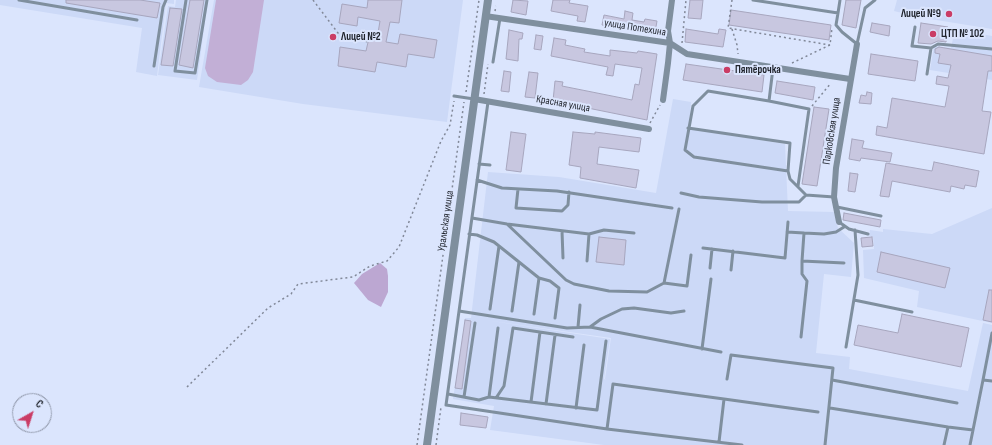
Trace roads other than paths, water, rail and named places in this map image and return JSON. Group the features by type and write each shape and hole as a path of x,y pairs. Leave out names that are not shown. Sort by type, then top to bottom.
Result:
{"street":[{"name":"Уральская улица","path":"427,445 488,0"},
{"path":"663,100 670,43 668,31 672,0"},
{"name":"улица Потехина","path":"486,16 670,43 687,54 783,70 850,79"},
{"name":"Парковская улица","path":"842,224 835,207 834,197 836,168 857,44"},
{"name":"Красная улица","path":"474,99 649,126"}],"lane":[{"path":"19,0 137,20"},
{"path":"154,66 163,7 166,0"},
{"path":"186,0 175,71 195,73 207,0"},
{"path":"754,0 838,13"},
{"path":"840,0 836,24 842,32 857,44 865,8 875,0"},
{"path":"493,62 500,18"},
{"path":"915,27 912,46 931,48 938,44 992,49"},
{"path":"927,74 931,48"},
{"path":"769,101 773,68"},
{"path":"788,171 694,158 685,150 693,106 708,91 809,109 798,186"},
{"path":"454,96 474,99"},
{"path":"488,102 446,404 607,429 742,445"},
{"path":"688,128 790,143 788,171 790,179 806,195 834,197"},
{"path":"479,164 490,165"},
{"path":"477,180 502,188 569,192 672,208"},
{"path":"518,189 516,208 562,211 568,205 569,192"},
{"path":"681,193 699,197 762,202 799,202 806,195"},
{"path":"835,207 881,216"},
{"path":"664,284 679,209"},
{"path":"472,218 506,224 589,234 604,230 634,232"},
{"path":"703,248 785,258 788,222"},
{"path":"506,224 528,242 560,274 574,284 609,291 647,292 664,284 687,286 690,255"},
{"path":"787,232 824,234 836,232 842,224 868,234"},
{"path":"846,347 858,275 855,230"},
{"path":"562,231 563,258"},
{"path":"801,337 807,281 802,274 804,233"},
{"path":"469,234 477,235 494,242 539,278 550,281 559,288 555,318"},
{"path":"587,261 589,234"},
{"path":"490,309 500,246"},
{"path":"710,268 712,249"},
{"path":"731,270 733,251"},
{"path":"802,261 844,263"},
{"path":"512,311 519,262"},
{"path":"534,314 539,278"},
{"path":"702,349 711,279"},
{"path":"854,300 912,312"},
{"path":"578,328 580,305"},
{"path":"590,327 601,319 622,309 634,308 671,313 684,311"},
{"path":"459,311 567,328 590,327 721,352"},
{"path":"464,397 475,323"},
{"path":"490,397 498,328"},
{"path":"496,398 504,386 513,328 573,337"},
{"path":"531,402 540,332"},
{"path":"970,445 992,333"},
{"path":"546,404 555,335"},
{"path":"448,394 479,400 490,397 597,410 606,341"},
{"path":"576,408 584,346"},
{"path":"727,380 731,355 833,368 825,445"},
{"path":"832,380 957,403"},
{"path":"983,380 992,381"},
{"path":"607,429 613,384 818,412"},
{"path":"719,442 724,399"},
{"path":"830,408 973,430"},
{"path":"944,445 948,427"}],"place":[{"name":"Лицей №9","path":"949,14"},
{"name":"ЦТП № 102","path":"933,34"},
{"name":"Лицей №2","path":"333,37"},
{"name":"Пятёрочка","path":"727,70"}]}
